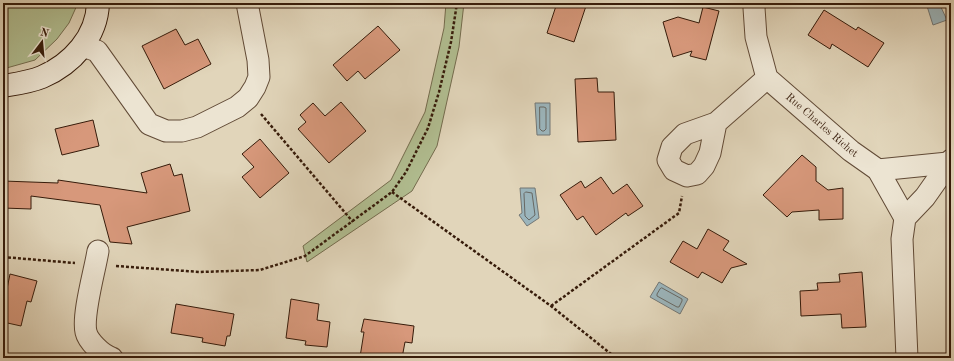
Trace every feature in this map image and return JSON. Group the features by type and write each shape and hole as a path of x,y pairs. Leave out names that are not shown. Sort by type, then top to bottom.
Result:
{"street":[{"path":"3,86 40,77 59,68 74,56 89,36 98,10 98,3"},
{"path":"83,46 97,51 149,124 166,131 182,131 197,127 237,107 248,98 256,87 259,77 258,60 247,3"},
{"path":"716,124 768,78 756,37 755,3"},
{"name":"Rue Charles Richet","path":"768,78 851,152 878,170 906,218"},
{"path":"878,170 909,168 950,162"},
{"path":"907,358 902,238 906,218 925,197 950,162"},
{"path":"97,258 86,313 86,332 95,347 112,358"}],"path":[{"path":"3,257 97,258 200,272 260,270 305,256 392,192 406,172 428,128 439,92 451,42 456,3"},
{"path":"248,98 353,222"},
{"path":"392,192 551,306 616,358"},
{"path":"551,306 679,213"}],"green space":[{"path":"3,3 78,3 69,23 57,39 35,60 3,69"},
{"path":"446,3 464,3 459,47 437,146 412,191 307,262 303,246 391,180 425,112 444,28"}],"water":[{"path":"926,3 939,3 947,20 933,25"},
{"path":"535,103 550,103 550,135 537,135"},
{"path":"520,188 535,188 539,218 527,226 519,215 522,213"},
{"path":"659,282 688,299 680,314 650,297"}],"building":[{"path":"557,3 587,3 574,42 547,33"},
{"path":"703,7 719,11 706,60 690,56 692,51 673,57 663,22 678,17 699,23"},
{"path":"824,10 856,30 858,27 884,43 868,67 832,44 830,49 808,35"},
{"path":"378,26 400,50 365,79 358,71 347,81 333,65"},
{"path":"176,29 185,45 198,39 211,64 164,89 142,46"},
{"path":"597,78 598,92 614,92 616,140 578,142 575,79"},
{"path":"341,102 366,131 329,163 298,129 306,122 300,115 313,103 325,116"},
{"path":"93,120 99,146 62,155 55,129"},
{"path":"260,139 289,173 260,198 242,177 254,167 242,154"},
{"path":"802,155 816,167 816,181 828,190 843,188 843,219 819,220 819,210 792,212 787,217 763,195"},
{"path":"170,164 174,176 182,174 190,211 127,227 132,244 110,242 100,205 31,196 31,209 3,208 3,181 58,183 58,180 147,193 141,173"},
{"path":"601,177 613,194 627,184 643,206 628,216 626,213 596,235 583,216 577,220 560,195 581,181 585,188"},
{"path":"708,229 729,241 723,250 747,264 731,268 722,283 702,272 698,278 670,262 683,241 697,249"},
{"path":"862,272 866,327 842,328 841,314 801,316 800,291 818,290 817,283 840,282 839,274"},
{"path":"10,274 37,281 31,302 27,301 21,326 3,322 3,309"},
{"path":"291,299 319,304 317,320 330,322 327,347 305,345 306,341 286,338"},
{"path":"176,304 234,314 230,336 227,336 225,346 202,342 203,338 171,333"},
{"path":"364,319 414,326 412,343 405,342 402,358 360,357 364,332 361,332"}]}
